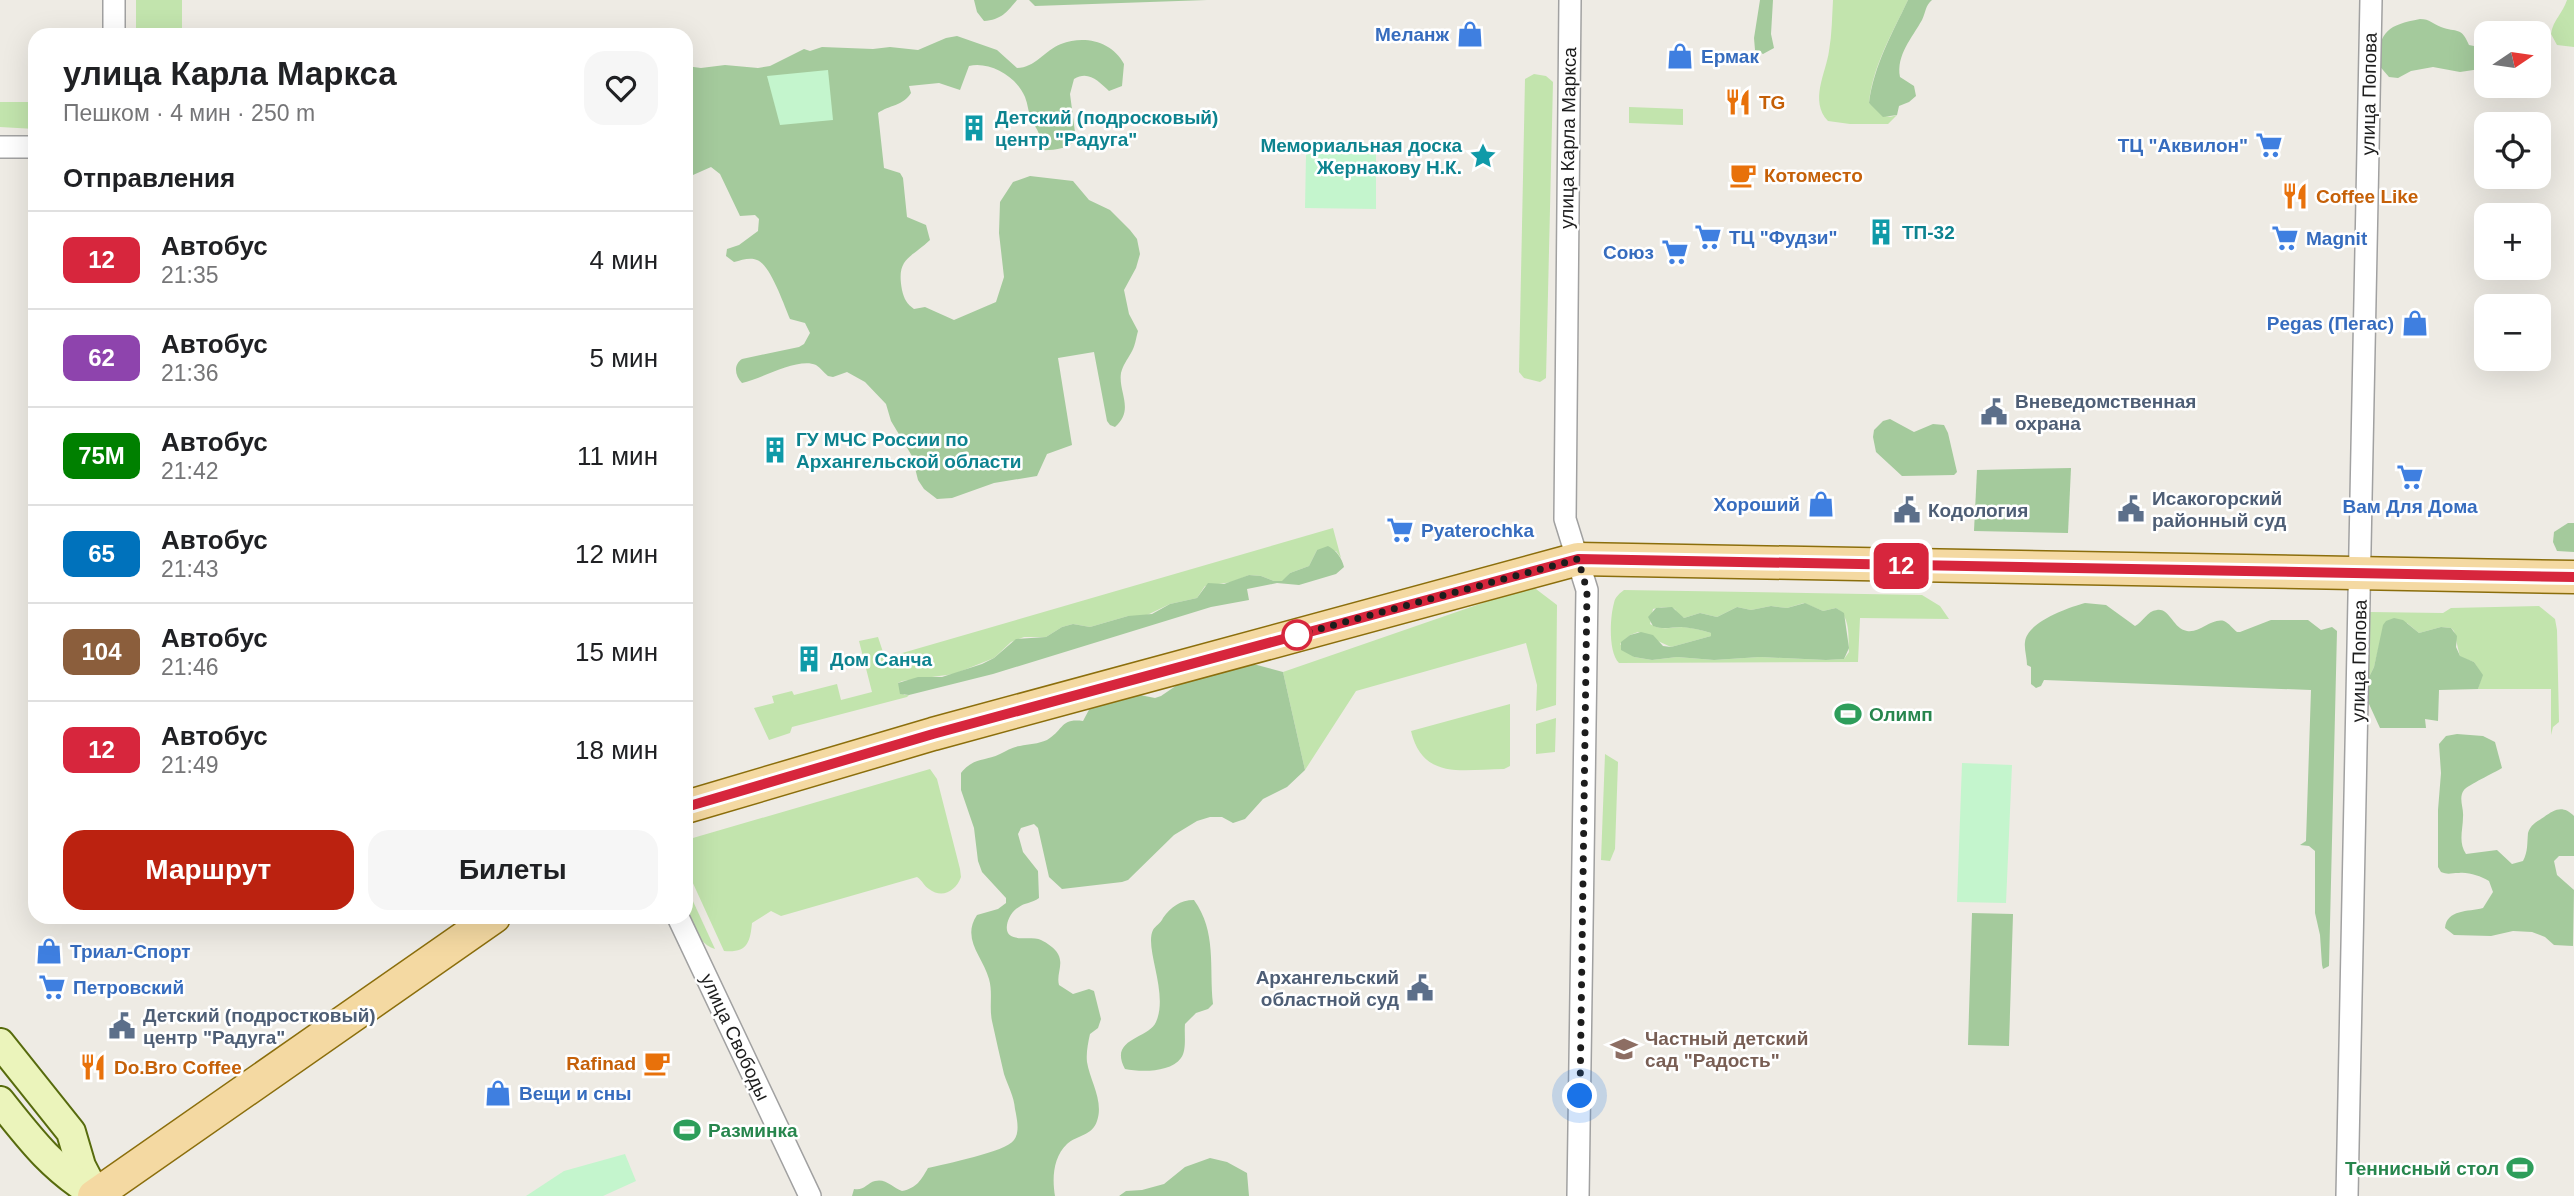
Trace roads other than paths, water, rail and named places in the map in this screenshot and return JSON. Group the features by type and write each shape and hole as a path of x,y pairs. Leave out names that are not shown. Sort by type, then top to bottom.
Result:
{"main road":[{"path":"693,805 933,734 1578,559 2574,577"},
{"path":"96,1196 484,924"},
{"path":"0,1043 71,1132 80,1166 96,1196"},
{"path":"0,1101 43,1155 66,1176 96,1196"}],"street":[{"path":"114,0 114,28"},
{"name":"улица Карла Маркса","path":"1570,0 1565,519 1587,590 1578,1196"},
{"name":"улица Попова","path":"2347,1196 2371,0"},
{"path":"0,146 28,147"},
{"name":"улица Свободы","path":"681,924 810,1196"}],"place":[{"name":"Меланж","path":"1470,34"},
{"name":"Ермак","path":"1680,56"},
{"name":"TG","path":"1738,102"},
{"name":"Детский (подросковый) центр \"Радуга\"","path":"974,128"},
{"name":"ТЦ \"Аквилон\"","path":"2269,145"},
{"name":"Мемориальная доска Жернакову Н.К.","path":"1483,156"},
{"name":"Котоместо","path":"1743,175"},
{"name":"Coffee Like","path":"2295,196"},
{"name":"ТП-32","path":"1881,232"},
{"name":"ТЦ \"Фудзи\"","path":"1708,237"},
{"name":"Magnit","path":"2285,238"},
{"name":"Союз","path":"1675,252"},
{"name":"Pegas (Пегас)","path":"2415,323"},
{"name":"Вневедомственная охрана","path":"1994,412"},
{"name":"ГУ МЧС России по Архангельской области","path":"775,450"},
{"name":"Вам Для Дома","path":"2410,477"},
{"name":"Хороший","path":"1821,504"},
{"name":"Исакогорский районный суд","path":"2131,509"},
{"name":"Кодология","path":"1907,510"},
{"name":"Pyaterochka","path":"1400,530"},
{"name":"Дом Санча","path":"809,659"},
{"name":"Олимп","path":"1848,714"},
{"name":"Триал-Спорт","path":"49,951"},
{"name":"Петровский","path":"52,987"},
{"name":"Архангельский областной суд","path":"1420,988"},
{"name":"Детский (подростковый) центр \"Радуга\"","path":"122,1026"},
{"name":"Частный детский сад \"Радость\"","path":"1624,1049"},
{"name":"Rafinad","path":"657,1063"},
{"name":"Do.Bro Coffee","path":"93,1067"},
{"name":"Вещи и сны","path":"498,1093"},
{"name":"Разминка","path":"687,1130"},
{"name":"Теннисный стол","path":"2520,1168"}]}
